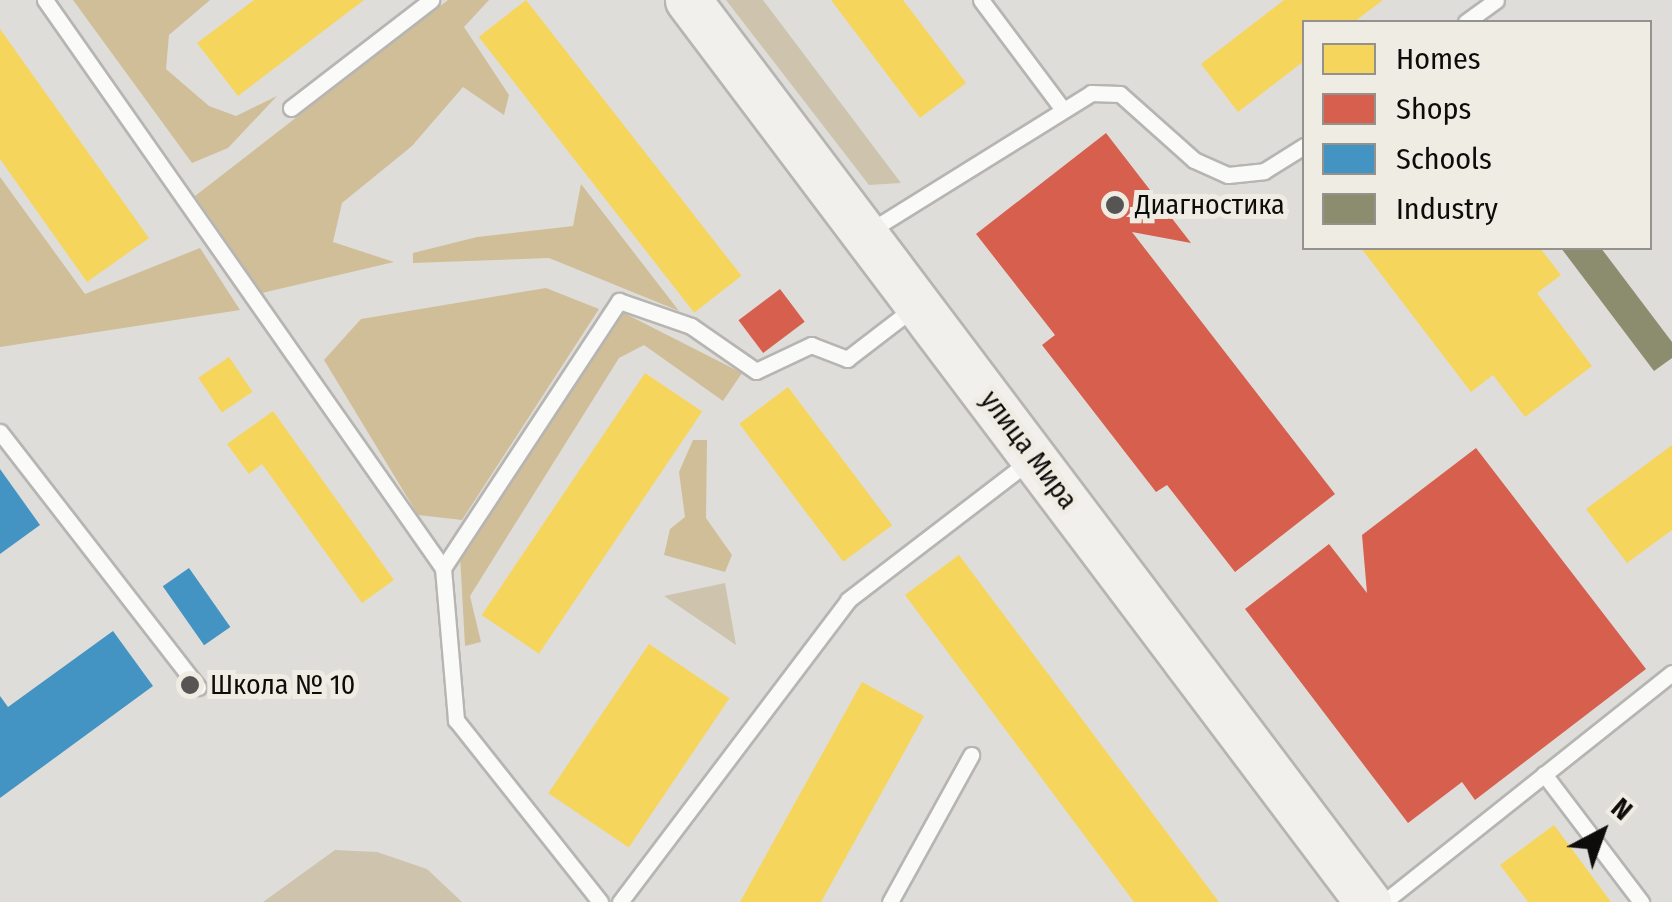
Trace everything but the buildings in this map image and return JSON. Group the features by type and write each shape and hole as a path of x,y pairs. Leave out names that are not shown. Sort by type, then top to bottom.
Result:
{"street":[{"name":"улица Мира","path":"688,0 1368,902"}],"lane":[{"path":"45,0 444,568 456,720 600,902"},
{"path":"291,108 431,0"},
{"path":"981,0 1060,107"},
{"path":"1469,20 1496,0"},
{"path":"865,234 1060,107 1120,94 1194,160 1228,175 1264,171 1302,147"},
{"path":"444,568 619,302 690,326 756,372 812,345 847,359 918,305"},
{"path":"0,432 198,687"},
{"path":"620,902 848,600 1035,457"},
{"path":"1384,902 1672,673"},
{"path":"890,902 971,756"},
{"path":"1544,774 1641,902"}],"shaded area":[{"path":"73,0 210,0 169,35 166,69 209,106 236,116 277,96 228,148 192,163"},
{"path":"448,0 489,0 464,27 509,95 504,115 463,87 412,146 342,203 333,242 394,262 262,293 195,196"},
{"path":"726,0 763,0 901,183 869,185"},
{"path":"0,177 85,294 200,248 240,310 0,347"},
{"path":"581,184 679,311 549,258 413,263 413,253 477,237 573,226"},
{"path":"546,288 599,309 462,520 418,515 324,360 361,319"},
{"path":"622,312 742,373 723,401 644,345 619,358 470,596 481,642 465,646 460,556"},
{"path":"693,440 707,440 706,518 732,555 725,572 664,555 670,529 685,517 679,472"},
{"path":"725,583 736,645 664,596"},
{"path":"335,850 377,852 427,869 462,902 263,902"}],"place":[{"name":"Диагностика","path":"1115,205"},
{"name":"Школа № 10","path":"190,685"}]}
